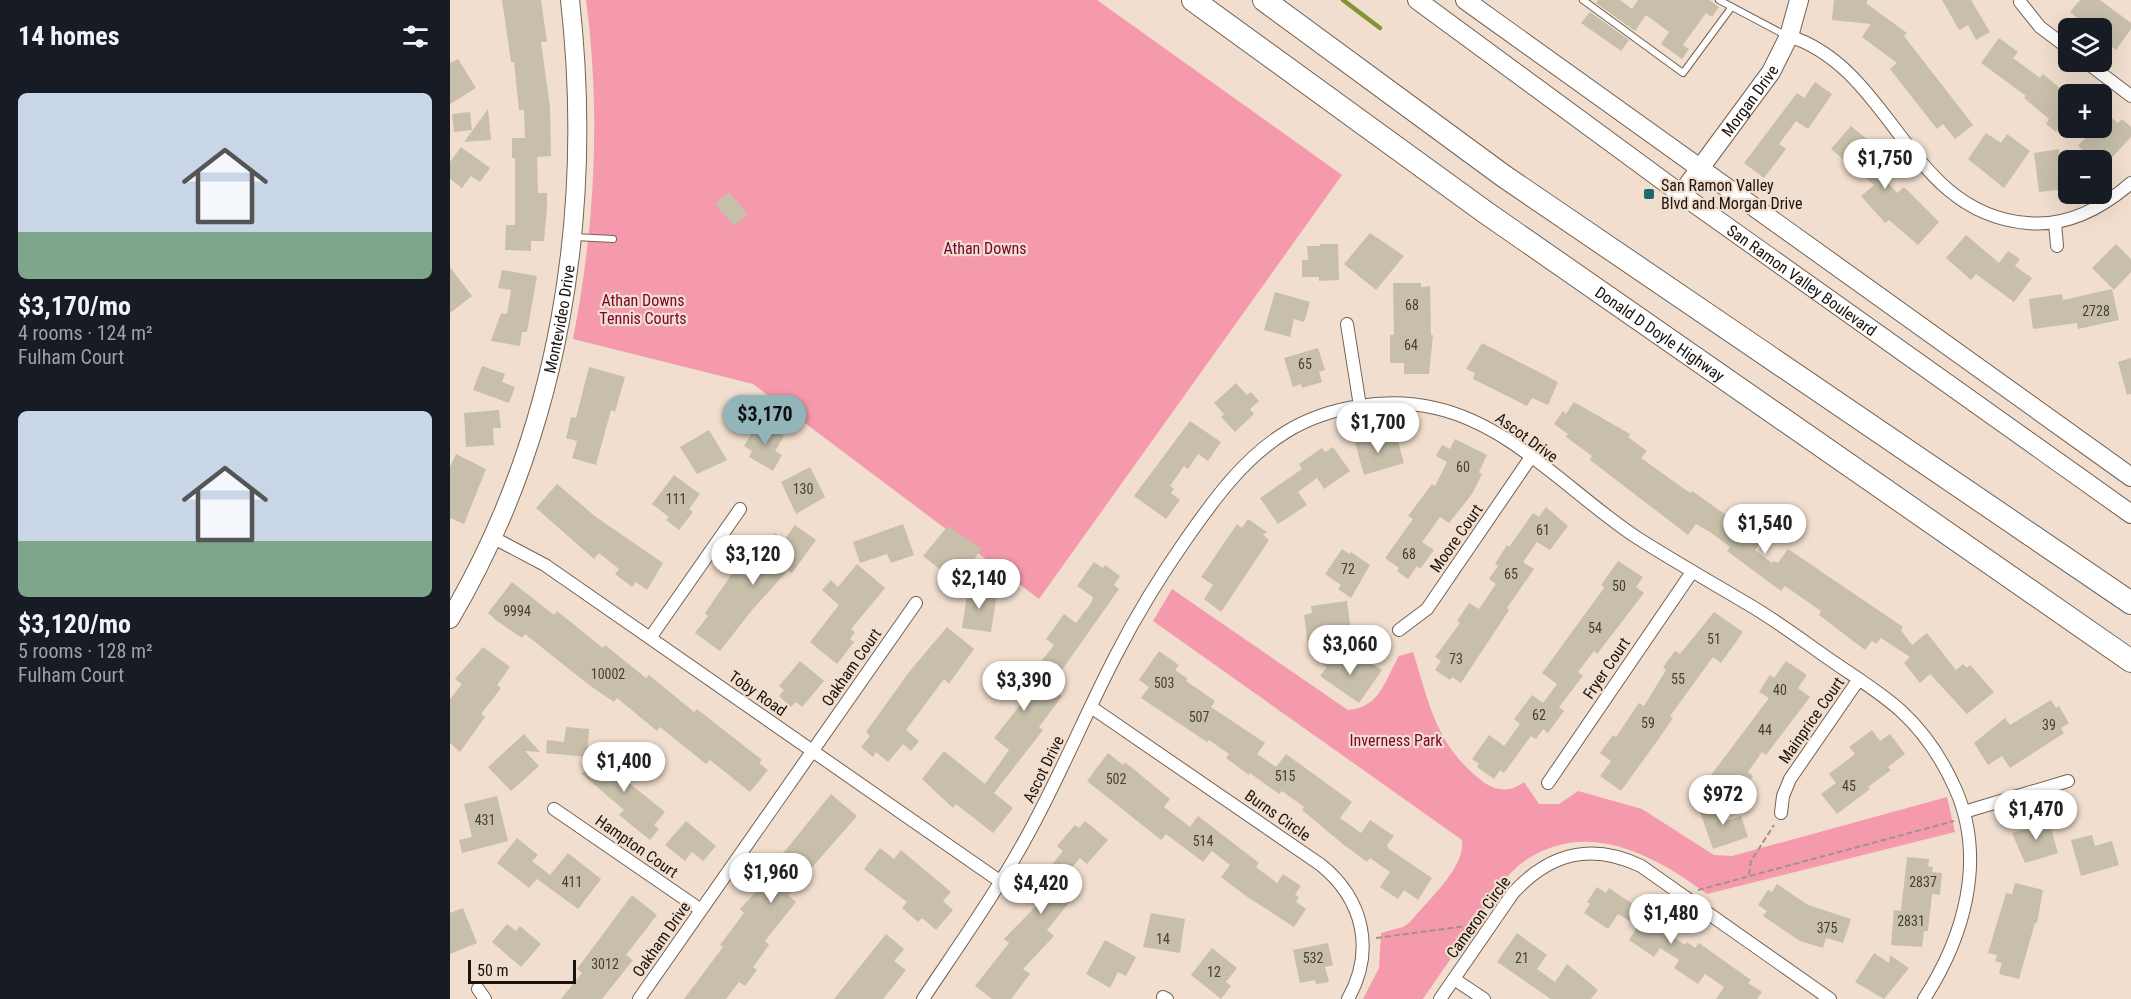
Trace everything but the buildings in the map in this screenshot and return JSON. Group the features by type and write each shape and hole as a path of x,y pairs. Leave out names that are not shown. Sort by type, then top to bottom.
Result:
{"highway":[{"name":"Donald D Doyle Highway","path":"1193,0 1485,212 2131,661"},
{"path":"1264,0 1505,177 2131,603"}],"main road":[{"name":"Montevideo Drive","path":"450,619 492,537 525,453 560,328 573,237 579,122 570,0"},
{"name":"San Ramon Valley Boulevard","path":"1464,0 2131,477"},
{"name":"Morgan Drive","path":"1682,194 1771,72 1789,36 1799,0"},
{"name":"San Ramon Valley Boulevard","path":"1423,1 1682,194 2131,514"}],"street":[{"path":"2020,2 2040,27 2058,40"},
{"path":"1789,36 1826,54 1852,75 1931,175 1951,194 1975,209 2003,220 2037,224 2055,223 2104,204 2131,183"},
{"path":"2099,72 2131,96"},
{"path":"2055,223 2057,246"},
{"path":"1347,324 1360,406"},
{"name":"Ascot Drive","path":"923,999 1002,882 1036,820 1118,650 1156,585 1196,525 1240,469 1288,430 1320,416 1360,406 1418,405 1453,413 1487,427 1531,457 1583,500 1692,572 1750,605 1859,679 1900,710 1934,748 1952,781 1965,815 1969,864 1965,910 1950,956 1924,999"},
{"name":"Moore Court","path":"1399,630 1427,609 1531,457"},
{"path":"650,638 740,509"},
{"name":"Toby Road","path":"492,537 545,565 1002,882"},
{"name":"Fryer Court","path":"1548,783 1692,572"},
{"name":"Oakham Court","path":"813,751 916,603"},
{"name":"Mainprice Court","path":"1781,813 1783,796 1790,778 1859,679"},
{"name":"Burns Circle","path":"1091,706 1330,872 1355,904 1364,939 1361,973 1348,999"},
{"name":"Oakham Drive","path":"639,999 813,751"},
{"path":"1965,815 2068,781"},
{"name":"Hampton Court","path":"554,809 700,910"},
{"name":"Cameron Circle","path":"1440,999 1513,893 1527,878 1544,866 1581,854 1598,852 1626,860 1681,895 1830,999"},
{"path":"1454,979 1484,999"}],"lane":[{"path":"1583,0 1683,73 1731,8"},
{"path":"1719,0 1789,36"},
{"path":"573,237 613,239"}],"path":[{"path":"1649,194 1658,198"},
{"path":"1749,875 1751,861 1781,813"},
{"path":"1681,895 1965,815"},
{"path":"1364,939 1476,925 1488,929"}],"green space":[{"name":"Athan Downs","path":"586,0 1097,0 1342,175 1039,599 753,384 573,339 591,212 593,170 593,85"},
{"name":"Inverness Park","path":"1172,589 1348,710 1359,708 1374,698 1385,684 1399,656 1413,652 1436,722 1454,753 1466,767 1492,787 1508,789 1524,782 1539,804 1559,804 1578,791 1642,809 1714,855 1732,856 1947,797 1955,832 1707,894 1664,866 1618,846 1595,842 1571,843 1547,849 1516,867 1505,880 1423,999 1363,999 1379,968 1381,933 1403,927 1410,922 1435,894 1458,861 1462,850 1462,840 1153,621"}],"waterway":[{"path":"1343,0 1380,28"}],"place":[{"name":"San Ramon Valley Blvd and Morgan Drive","path":"1649,194"}],"park label":[{"name":"Athan Downs Tennis Courts","path":"643,309"}]}
